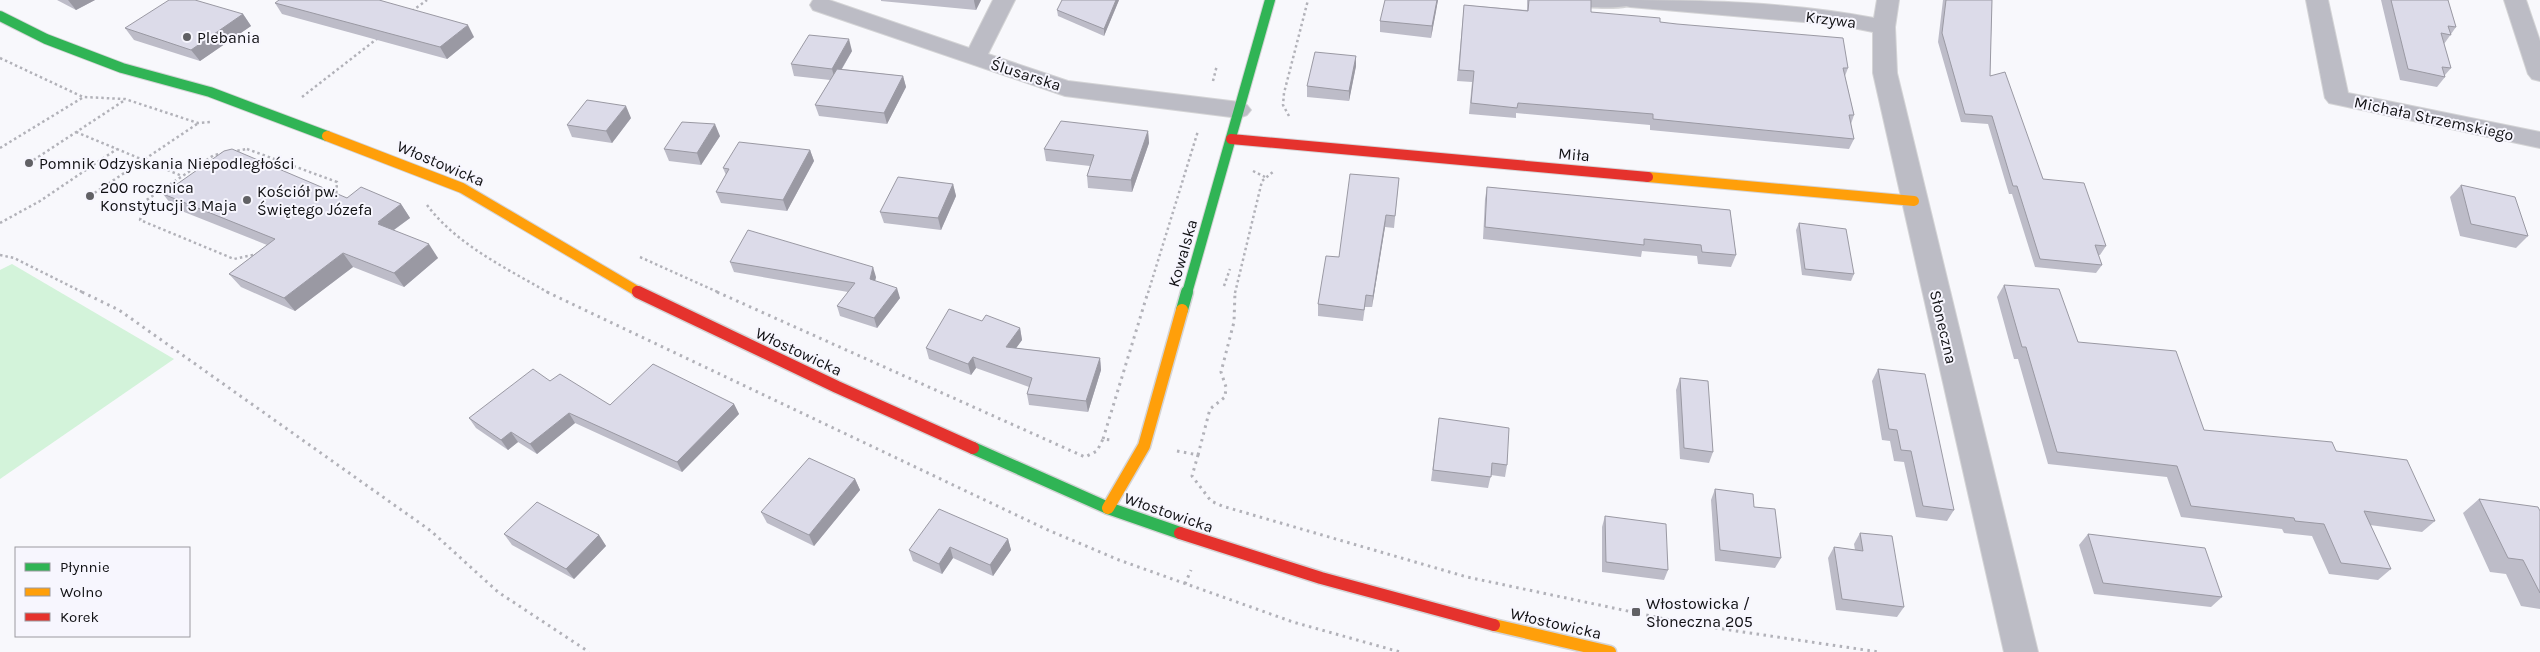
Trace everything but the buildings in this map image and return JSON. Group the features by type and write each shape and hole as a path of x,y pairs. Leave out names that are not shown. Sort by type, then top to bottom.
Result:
{"main road":[{"name":"Kowalska","path":"1108,508 1144,446 1270,0"},
{"name":"Włostowicka","path":"0,16 46,40 122,68 210,92 462,188 630,288 846,391 1108,508 1204,542 1321,578 1458,617 1610,652"},
{"name":"Miła","path":"1231,139 1914,201"}],"street":[{"path":"975,58 1004,0"},
{"name":"Słoneczna","path":"1888,0 1884,27 1885,73 2021,652"},
{"name":"Michała Strzemskiego","path":"2317,0 2337,98 2540,140"},
{"path":"2515,0 2540,74"},
{"name":"Krzywa","path":"1630,1 1838,18 1884,27"},
{"name":"Ślusarska","path":"821,5 1065,88 1239,110"}],"lane":[{"path":"1566,0 1609,4 1630,1"}],"path":[{"path":"411,12 426,0"},
{"path":"1308,0 1283,105 1289,116 1301,125 1297,146 1294,157 1290,157 1285,166 1271,172 1262,181 1235,288 1234,322 1221,372 1226,387 1225,397 1210,409 1192,476 1211,501 1222,506 1467,577 1689,624 1879,652"},
{"path":"302,98 380,37"},
{"path":"634,254 1085,457 1097,451 1103,439 1199,127 1196,122 1201,105 1205,93 1211,85 1220,57"},
{"path":"0,58 82,98 0,148"},
{"path":"29,163 125,99"},
{"path":"90,196 198,123"},
{"path":"76,132 183,176"},
{"path":"0,222 40,201 117,149"},
{"path":"247,149 337,182 336,199 271,251 234,259 140,220 145,202 183,176 214,155 247,149"},
{"path":"0,255 14,258 119,310 431,531 498,592 590,652"},
{"path":"1103,439 1198,455"}],"green space":[{"path":"12,264 174,359 0,479 0,270"}],"traffic: fast":[{"path":"1182,310 1270,0"},
{"path":"0,16 46,39 122,68 210,92 327,136"},
{"path":"973,448 1108,508 1180,533"}],"traffic: slow":[{"path":"327,136 462,188 637,291"},
{"path":"1648,177 1914,201"},
{"path":"1108,508 1144,446 1182,310"},
{"path":"1494,625 1610,652"}],"traffic: jam":[{"path":"1231,139 1648,177"},
{"path":"637,291 837,387 973,448"},
{"path":"1180,533 1321,578 1494,625"}],"place":[{"name":"Plebania","path":"187,37"},
{"name":"Pomnik Odzyskania Niepodległości","path":"29,163"},
{"name":"200 rocznica Konstytucji 3 Maja","path":"90,196"},
{"name":"Kościół pw. Świętego Józefa","path":"247,200"},
{"name":"Włostowicka / Słoneczna 205","path":"1636,612"}]}
